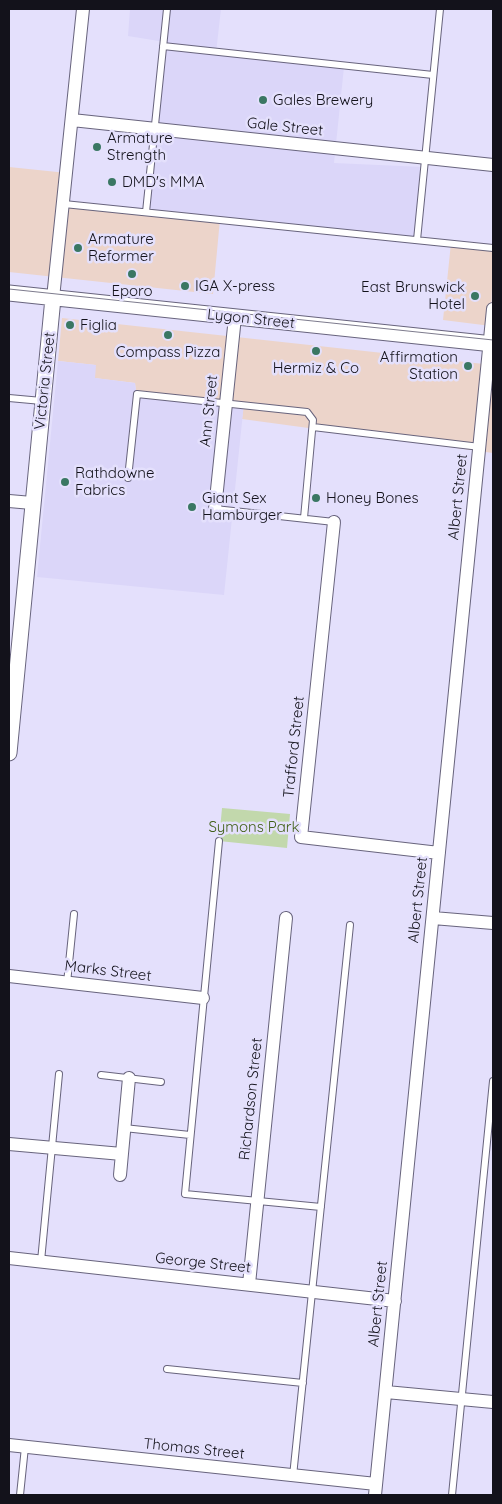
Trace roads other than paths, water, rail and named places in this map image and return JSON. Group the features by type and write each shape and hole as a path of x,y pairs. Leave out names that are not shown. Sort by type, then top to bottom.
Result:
{"street":[{"name":"Victoria Street","path":"9,753 11,705 83,9"},
{"name":"Gale Street","path":"72,120 493,165"},
{"name":"Lygon Street","path":"9,293 492,344"},
{"name":"Albert Street","path":"376,1490 480,447 488,407 493,309"},
{"name":"Ann Street","path":"216,509 236,317"},
{"path":"9,501 32,503"},
{"name":"Trafford Street","path":"334,522 301,838 439,853"},
{"name":"Richardson Street","path":"248,1284 286,918"},
{"path":"433,918 493,923"},
{"name":"Marks Street","path":"9,976 204,998"},
{"path":"120,1175 129,1078"},
{"path":"9,1144 122,1154"},
{"name":"George Street","path":"9,1258 394,1300"},
{"path":"386,1392 493,1402"},
{"name":"Thomas Street","path":"9,1446 293,1476 376,1490"}],"lane":[{"path":"146,212 167,9"},
{"path":"417,240 440,9"},
{"path":"163,46 433,75"},
{"path":"64,204 493,248"},
{"path":"128,478 137,394 307,412 313,420 313,427 304,518"},
{"path":"9,398 42,401"},
{"path":"313,427 480,447"},
{"path":"216,509 334,522"},
{"path":"219,841 185,1194 321,1207"},
{"path":"67,983 74,914"},
{"path":"293,1476 350,925"},
{"path":"41,1261 59,1074"},
{"path":"101,1075 161,1082"},
{"path":"452,1495 493,1081"},
{"path":"124,1128 190,1135"},
{"path":"167,1368 303,1383"},
{"path":"20,1495 25,1447"}],"tram line":[{"path":"9,289 493,340"}],"place":[{"name":"Gales Brewery","path":"263,100"},
{"name":"Armature Strength","path":"97,147"},
{"name":"DMD's MMA","path":"112,182"},
{"name":"Armature Reformer","path":"78,248"},
{"name":"Eporo","path":"132,274"},
{"name":"IGA X-press","path":"185,286"},
{"name":"East Brunswick Hotel","path":"475,296"},
{"name":"Figlia","path":"70,325"},
{"name":"Compass Pizza","path":"168,335"},
{"name":"Hermiz & Co","path":"316,351"},
{"name":"Affirmation Station","path":"468,366"},
{"name":"Rathdowne Fabrics","path":"65,482"},
{"name":"Honey Bones","path":"316,498"},
{"name":"Giant Sex Hamburger","path":"192,507"}],"park label":[{"name":"Symons Park","path":"254,827"}]}
